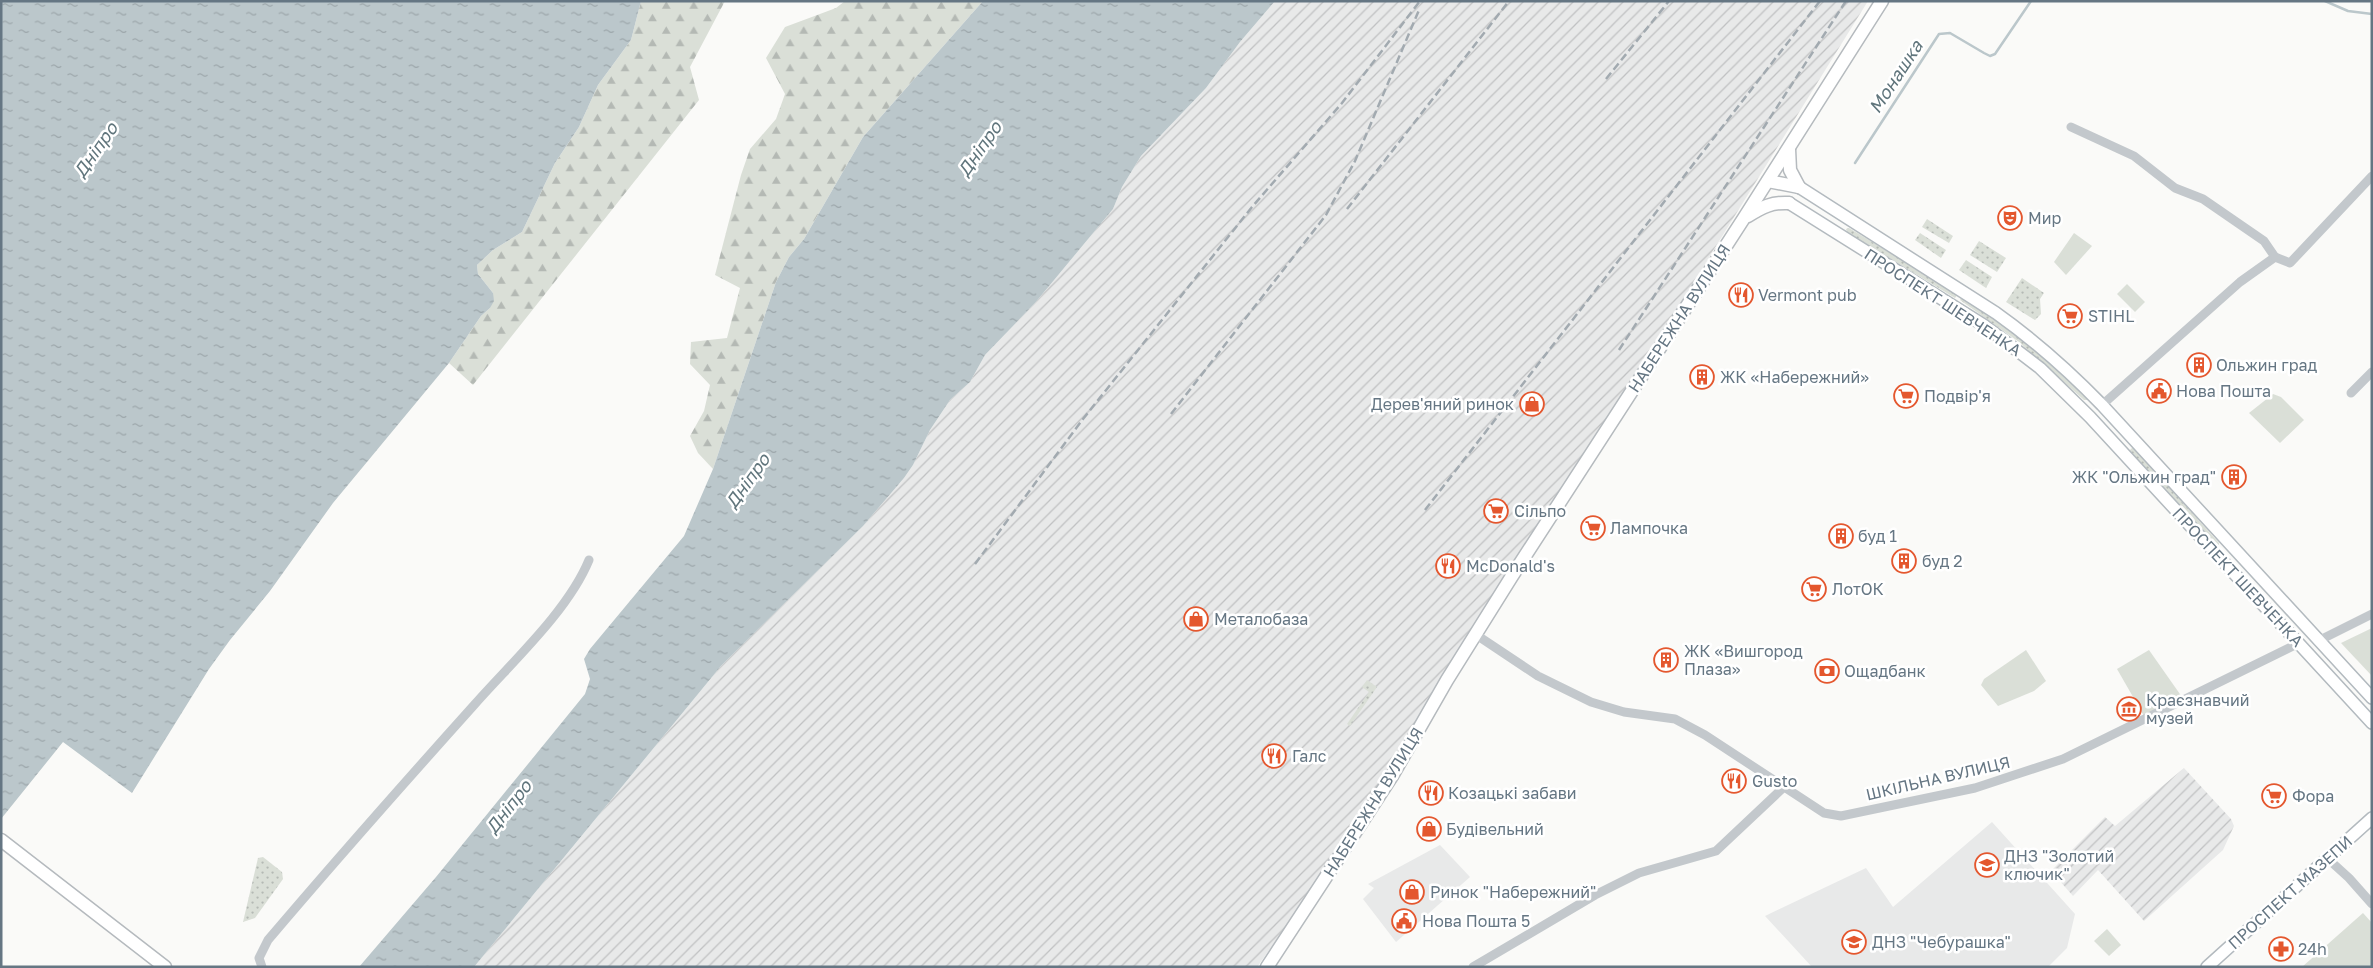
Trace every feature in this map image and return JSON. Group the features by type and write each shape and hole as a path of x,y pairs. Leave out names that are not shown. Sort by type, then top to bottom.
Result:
{"main road":[{"name":"НАБЕРЕЖНА ВУЛИЦЯ","path":"1267,967 1392,776 1476,634 1789,149 1882,1"},
{"path":"1789,149 1790,170 1800,187"},
{"path":"1768,181 1800,187"},
{"path":"1768,181 1774,190 1789,203"},
{"path":"1744,218 1766,205 1777,202 1789,203"},
{"path":"1,840 165,967"}],"street":[{"path":"2071,127 2134,156 2175,188 2203,199 2264,241 2275,256 2290,263 2372,176"},
{"name":"ПРОСПЕКТ ШЕВЧЕНКА","path":"1800,187 2023,332 2061,365 2102,405 2372,698"},
{"name":"ПРОСПЕКТ ШЕВЧЕНКА","path":"1789,203 1986,326 2015,347 2090,417 2372,723"},
{"path":"1837,233 1847,218"},
{"path":"2090,417 2240,282 2275,256"},
{"path":"2351,393 2372,372"},
{"path":"2221,560 2234,550"},
{"path":"262,967 259,958 268,940 362,830 542,629 580,581 589,560"},
{"path":"2318,641 2372,614"},
{"path":"1474,967 1539,927 1630,878 1716,850 1785,786 1705,735 1675,719 1624,712 1591,702 1538,676 1476,634"},
{"name":"ШКІЛЬНА ВУЛИЦЯ","path":"1785,786 1824,813 1841,816 2004,780 2063,759 2299,643"},
{"name":"ПРОСПЕКТ МАЗЕПИ","path":"2207,967 2372,818"},
{"path":"2327,858 2349,878 2372,904"}],"shaded area":[{"path":"1275,1 1868,1 1325,873 1257,967 474,967 721,666 863,526 904,478 913,465 930,430 950,400 970,382 985,355 1035,303 1113,209 1122,187 1141,156 1206,88 1240,42"},
{"path":"2184,768 2231,819 2234,826 2223,850 2144,921 2098,870 2073,896 2051,871 2105,817 2115,826"},
{"name":"ДНЗ \"Золотий ключик\"","path":"1992,822 2075,914 2067,948 2048,967 1812,967 1765,916 1866,868 1893,907"},
{"name":"Ринок \"Набережний\"","path":"1440,845 1470,877 1396,942 1363,899 1374,888 1368,884"}],"green space":[{"path":"641,1 725,1 690,67 699,100 473,385 449,363 481,316 490,308 493,293 478,274 477,265 493,250 522,232 555,163 579,127 598,85 631,40"},
{"path":"845,1 983,1 863,137 804,239 789,257 776,282 713,469 698,453 690,436 704,411 710,385 690,364 691,342 727,338 740,288 715,275 741,175 750,149 776,119 785,94 766,58 785,27 836,8"},
{"path":"1927,219 1953,236 1949,243 1922,227"},
{"path":"1849,228 1958,294 1955,298 1847,232 1846,229"},
{"path":"1920,233 1946,250 1941,258 1915,240"},
{"path":"2074,233 2092,246 2066,275 2054,262"},
{"path":"1979,241 2006,258 1997,272 1970,255"},
{"path":"1966,260 1992,277 1986,288 1959,270"},
{"path":"2022,278 2044,293 2040,299 2041,314 2035,320 2006,302"},
{"path":"2127,284 2145,302 2135,312 2117,294"},
{"path":"1962,297 2027,344 2087,397 2087,400 2084,400 2019,342 1960,300"},
{"path":"2273,394 2281,397 2304,420 2280,443 2249,413"},
{"path":"2133,447 2219,543 2219,546 2217,547 2129,451"},
{"path":"2372,628 2372,676 2341,643"},
{"path":"2026,650 2046,681 2034,691 1998,706 1981,685 1984,679"},
{"path":"2149,650 2182,697 2144,716 2117,669"},
{"path":"1367,680 1377,687 1350,726 1347,724 1369,692 1362,687"},
{"path":"263,857 282,872 283,879 255,918 243,922 258,858"},
{"path":"2363,913 2372,923 2372,967 2302,967"},
{"path":"2107,929 2121,945 2109,956 2094,941"}],"water":[{"name":"Дніпро","path":"1,1 641,1 631,40 598,85 579,127 555,163 522,232 493,250 477,265 478,274 493,293 494,301 490,308 481,316 449,363 333,503 270,591 230,640 209,669 132,793 63,742 1,819"},
{"name":"Дніпро","path":"983,1 1275,1 1240,42 1206,88 1141,156 1122,187 1113,209 1035,303 985,355 970,382 950,400 930,430 913,465 904,478 863,526 721,666 474,967 359,967 436,877 585,694 590,679 584,659 590,649 684,536 713,469 776,282 789,257 804,239 863,137"}],"waterway":[{"name":"Монашка","path":"1855,163 1939,34 1950,33 1990,56 1995,54 2031,1"},
{"path":"2325,1 2348,11 2372,14"}],"railway":[{"path":"975,564 1083,419 1252,207 1342,103 1420,1"},
{"path":"1347,209 1509,1"},
{"path":"1606,79 1669,1"},
{"path":"1425,510 1820,1"},
{"path":"1619,350 1846,1"},
{"path":"1171,414 1326,215 1355,161 1419,10"}],"place":[{"name":"Мир","path":"2010,218"},
{"name":"Vermont pub","path":"1741,295"},
{"name":"STIHL","path":"2070,316"},
{"name":"Ольжин град","path":"2199,365"},
{"name":"ЖК «Набережний»","path":"1702,377"},
{"name":"Нова Пошта","path":"2159,391"},
{"name":"Подвір'я","path":"1906,396"},
{"name":"Дерев'яний ринок","path":"1532,404"},
{"name":"ЖК \"Ольжин град\"","path":"2234,477"},
{"name":"Сільпо","path":"1496,511"},
{"name":"Лампочка","path":"1593,528"},
{"name":"буд 1","path":"1841,536"},
{"name":"буд 2","path":"1904,561"},
{"name":"McDonald's","path":"1448,566"},
{"name":"ЛотОК","path":"1814,589"},
{"name":"Металобаза","path":"1196,619"},
{"name":"ЖК «Вишгород Плаза»","path":"1666,660"},
{"name":"Ощадбанк","path":"1827,671"},
{"name":"Краєзнавчий музей","path":"2129,709"},
{"name":"Галс","path":"1274,756"},
{"name":"Gusto","path":"1734,781"},
{"name":"Козацькі забави","path":"1431,793"},
{"name":"Фора","path":"2274,796"},
{"name":"Будівельний","path":"1429,829"},
{"name":"ДНЗ \"Золотий ключик\"","path":"1987,865"},
{"name":"Ринок \"Набережний\"","path":"1412,892"},
{"name":"Нова Пошта 5","path":"1404,921"},
{"name":"ДНЗ \"Чебурашка\"","path":"1854,942"},
{"name":"24h","path":"2281,949"}]}
